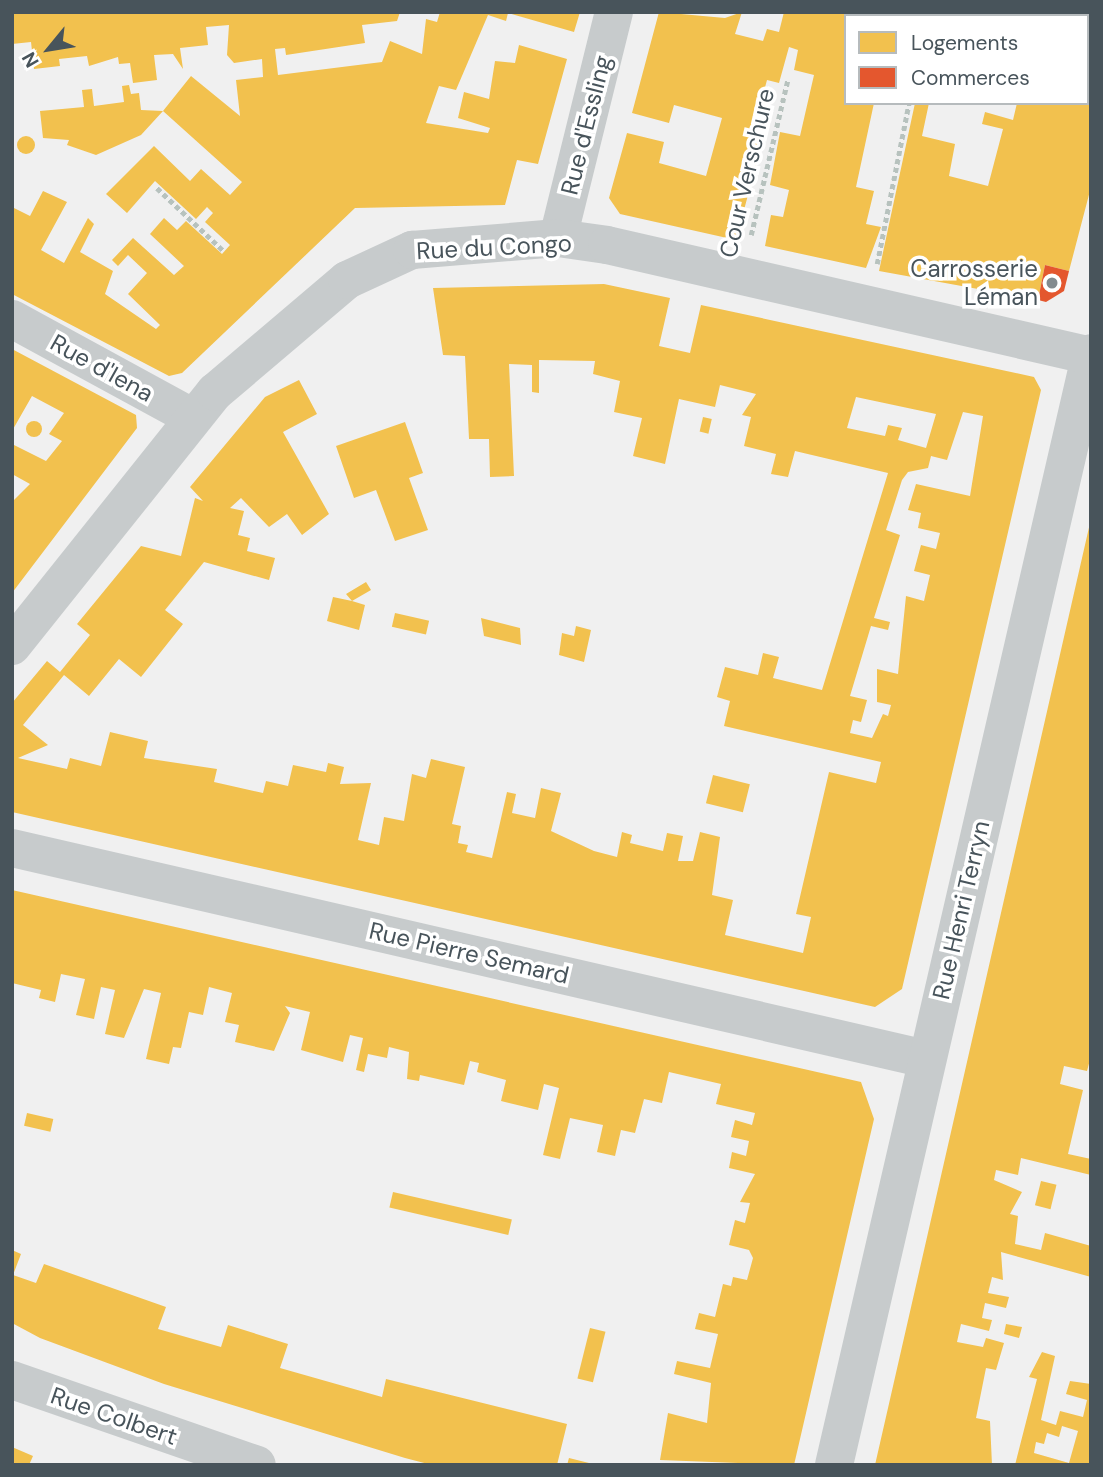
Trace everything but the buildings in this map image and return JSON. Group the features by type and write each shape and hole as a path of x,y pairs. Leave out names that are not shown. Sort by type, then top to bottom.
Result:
{"street":[{"name":"Rue d'Essling","path":"558,238 614,12"},
{"name":"Rue du Congo","path":"12,646 192,417 249,359 370,266 412,250 558,238 741,276 1091,355"},
{"name":"Rue d'Iena","path":"12,319 192,417"},
{"name":"Rue Henri Terryn","path":"834,1465 1091,355"},
{"name":"Rue Pierre Semard","path":"12,848 926,1059"},
{"name":"Rue Colbert","path":"12,1380 257,1465"}],"path":[{"name":"Cour Verschure","path":"741,276 788,78"},
{"path":"869,307 909,105"},
{"path":"157,188 225,252"}],"place":[{"name":"Carrosserie Léman","path":"1052,283"}]}
